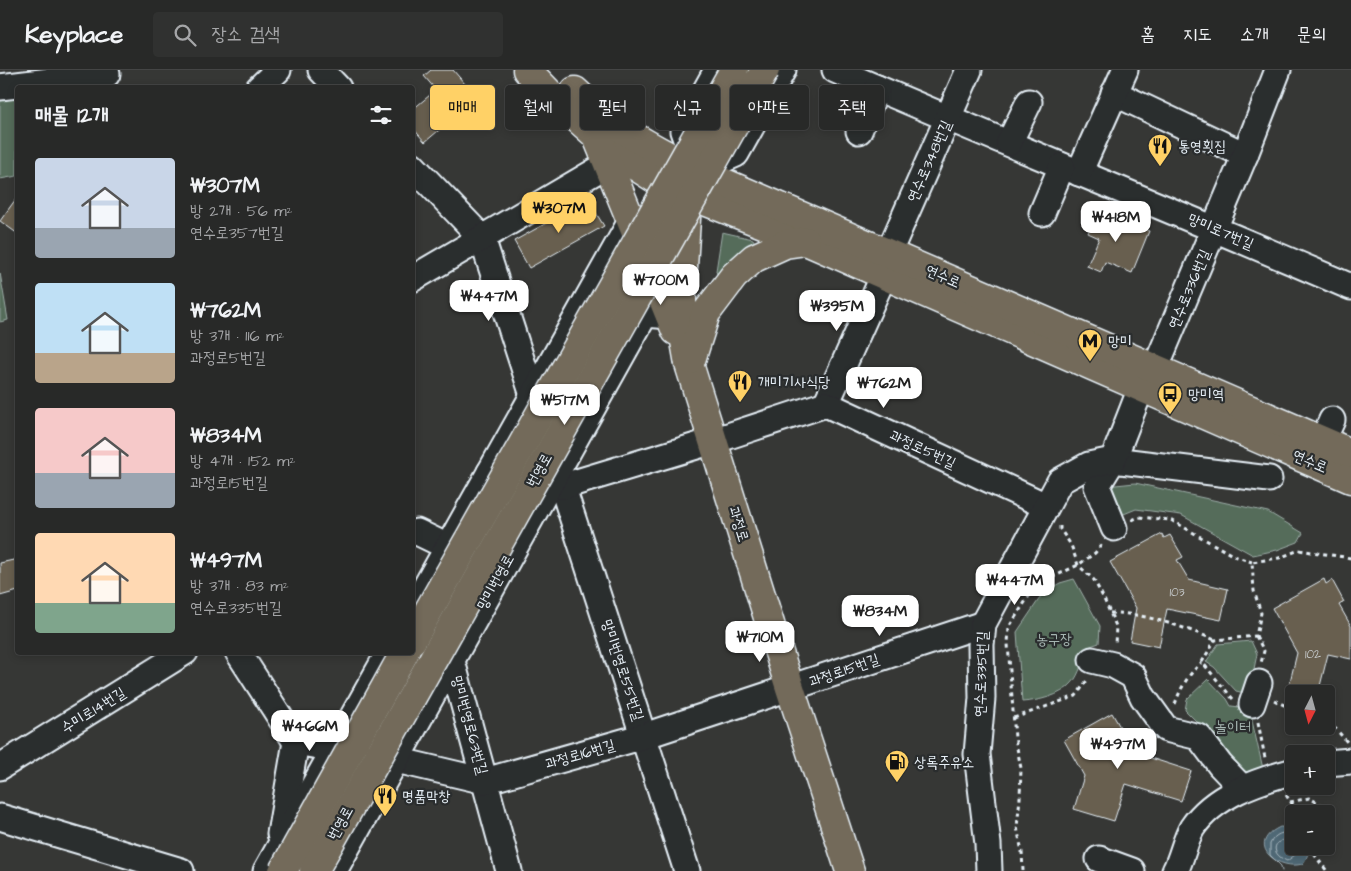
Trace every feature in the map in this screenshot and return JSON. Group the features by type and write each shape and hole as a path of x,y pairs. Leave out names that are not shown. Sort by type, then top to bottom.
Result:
{"main road":[{"name":"연수로","path":"528,70 551,95 597,136 632,164 654,178 692,183 886,264 1148,378 1323,441 1351,453"},
{"name":"연수로","path":"554,70 594,110 650,147 692,183 806,241 886,264"},
{"name":"번영로","path":"415,635 734,70"},
{"name":"번영로","path":"314,871 765,70"},
{"path":"597,136 689,364"},
{"name":"과정로","path":"692,183 682,283 682,324 689,364 790,688 850,871"},
{"path":"689,364 706,313 734,276 754,258 785,244 806,241"},
{"name":"연수로","path":"1323,441 1351,479"},
{"name":"번영로","path":"275,865 404,655"}],"street":[{"path":"262,85 278,70"},
{"path":"321,70 335,85"},
{"path":"692,183 683,131 717,70"},
{"path":"692,183 704,153 750,70"},
{"path":"692,183 736,154 783,70"},
{"name":"망미로7번길","path":"835,70 870,85"},
{"name":"연수로348번길","path":"886,264 969,70"},
{"path":"1042,213 1071,169 1125,70"},
{"name":"연수로336번길","path":"1148,378 1215,228 1245,155 1271,72"},
{"path":"22,85 109,77"},
{"path":"0,87 15,86"},
{"name":"망미로7번길","path":"884,91 1351,286"},
{"path":"1114,93 1245,155"},
{"path":"1009,143 1029,102"},
{"path":"415,277 608,164"},
{"path":"415,168 482,238"},
{"path":"415,606 631,221"},
{"name":"망미번영로55번길","path":"482,238 534,394 556,481 644,736 687,871"},
{"path":"490,472 556,481 713,442 826,404 886,264"},
{"name":"망미번영로","path":"334,871 452,660 556,481 645,314 670,316"},
{"path":"1114,528 1097,486 1113,460 1148,378"},
{"name":"과정로5번길","path":"826,404 1054,514"},
{"name":"연수로335번길","path":"989,871 988,844 977,754 982,698 981,645 983,624 1054,514 1060,481 1089,465 1113,460 1269,479"},
{"path":"415,529 448,547"},
{"name":"망미번영로63번길","path":"430,579 509,871"},
{"name":"과정로15번길","path":"790,688 983,624"},
{"name":"수미로14번길","path":"0,767 180,655"},
{"path":"240,655 296,742 275,865"},
{"path":"275,865 334,750 387,655"},
{"path":"1102,663 1133,676 1143,697 1166,729 1199,737 1220,765 1242,788"},
{"name":"과정로16번길","path":"296,742 396,760 485,781 644,736 790,688"},
{"path":"1335,762 1351,761"},
{"path":"1175,871 1192,829 1213,805 1242,788 1282,774"},
{"path":"0,817 180,871"},
{"path":"1099,859 1132,871"}],"path":[{"path":"1014,718 1076,696 1088,678 1102,663 1116,626 1094,580 1078,565 1071,545 1060,529 1054,514"},
{"path":"1023,871 1022,852 1017,827 1021,768 1015,738 1008,644 1009,627 1029,596 1051,578 1078,565 1095,553 1114,528 1140,517 1171,520 1234,556 1252,562 1280,558 1299,550 1351,558"},
{"path":"1110,613 1124,613 1168,624 1215,640 1256,636 1261,612 1254,591 1252,562"},
{"path":"1166,729 1171,722 1180,687 1191,672 1202,662 1215,640"},
{"path":"1202,662 1234,701 1255,693 1259,725 1282,774"},
{"path":"1335,728 1351,746"},
{"path":"1290,802 1309,798 1322,805"},
{"path":"1315,855 1327,871"}],"green space":[{"path":"15,98 15,176 0,179 0,100"},
{"path":"722,232 753,239 755,243 721,274 717,274 716,271"},
{"path":"0,273 8,320 0,322"},
{"path":"1135,483 1268,512 1303,533 1298,542 1277,550 1253,555 1181,515 1136,509 1119,516 1106,486"},
{"name":"농구장","path":"1074,579 1100,626 1099,643 1088,647 1077,676 1067,688 1049,697 1022,702 1017,632 1044,592 1060,583"},
{"name":"놀이터","path":"1251,641 1257,654 1249,694 1236,691 1214,667 1206,662 1218,644"},
{"name":"놀이터","path":"1208,679 1231,706 1249,708 1264,773 1241,778 1205,730 1185,710 1187,699"}],"water":[{"path":"1280,827 1285,827 1285,855 1307,855 1302,864 1283,864 1268,854 1265,848 1265,841 1270,834"}],"building":[{"path":"431,70 453,70 466,85 432,85 424,76"},
{"path":"430,95 430,130 439,130 425,142 415,130 415,108"},
{"path":"15,200 15,232 0,221"},
{"path":"588,200 604,226 529,268 514,241"},
{"path":"1098,210 1149,231 1132,273 1105,262 1101,272 1087,266 1099,238 1088,233"},
{"path":"1162,534 1164,538 1170,535 1183,557 1177,560 1189,580 1228,589 1221,620 1167,609 1159,647 1130,641 1136,608 1110,562"},
{"path":"15,560 15,592 0,596 0,563"},
{"path":"1324,579 1326,584 1332,580 1344,602 1339,605 1351,626 1351,659 1328,654 1320,685 1289,685 1297,653 1272,608"},
{"path":"1112,713 1135,753 1191,771 1181,801 1126,784 1114,821 1074,809 1084,776 1064,740"}],"place":[{"name":"통영횟집","path":"1160,167"},
{"name":"망미","path":"1090,362"},
{"name":"개미기사식당","path":"740,403"},
{"name":"망미역","path":"1170,415"},
{"name":"상록주유소","path":"897,783"},
{"name":"명품막창","path":"385,817"}]}
